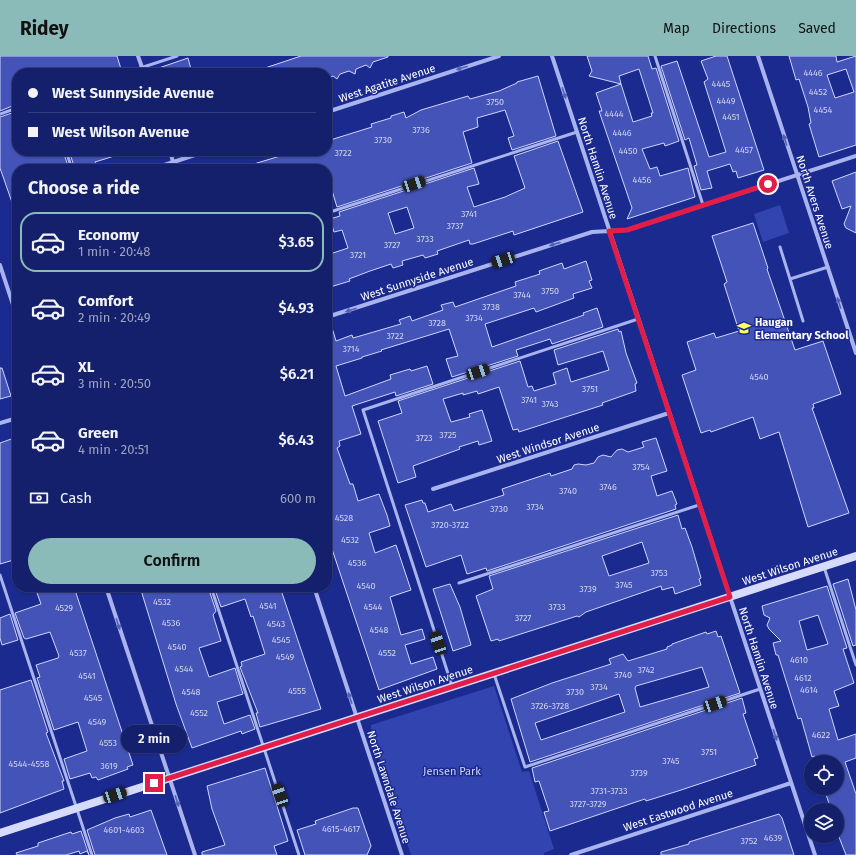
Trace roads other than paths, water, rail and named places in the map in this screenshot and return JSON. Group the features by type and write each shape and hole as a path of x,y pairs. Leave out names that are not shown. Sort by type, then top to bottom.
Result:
{"street":[{"path":"138,56 142,67"},
{"name":"West Agatite Avenue","path":"332,110 499,56"},
{"name":"North Hamlin Avenue","path":"552,56 815,855"},
{"name":"North Avers Avenue","path":"758,56 856,353"},
{"path":"171,156 173,162"},
{"path":"167,164 192,156"},
{"name":"West Sunnyside Avenue","path":"332,315 592,232 627,230 856,156"},
{"path":"0,265 12,301"},
{"name":"West Windsor Avenue","path":"433,490 669,413"},
{"path":"0,423 12,419"},
{"name":"West Wilson Avenue","path":"0,832 856,556"},
{"path":"108,592 195,855"},
{"name":"North Lawndale Avenue","path":"316,592 402,855"},
{"name":"West Eastwood Avenue","path":"571,855 791,783"}],"lane":[{"path":"139,68 177,56"},
{"path":"655,56 703,205"},
{"path":"0,114 12,110"},
{"path":"332,211 576,132"},
{"path":"780,247 803,321"},
{"path":"790,279 828,267"},
{"path":"452,687 363,410 638,320"},
{"path":"459,583 700,505"},
{"path":"824,567 856,665"},
{"path":"0,575 92,855"},
{"path":"213,592 299,855"},
{"path":"494,673 525,767 760,689"}],"place":[{"name":"Haugan Elementary School","path":"744,328"}],"park label":[{"name":"Jensen Park","path":"452,771"}]}
